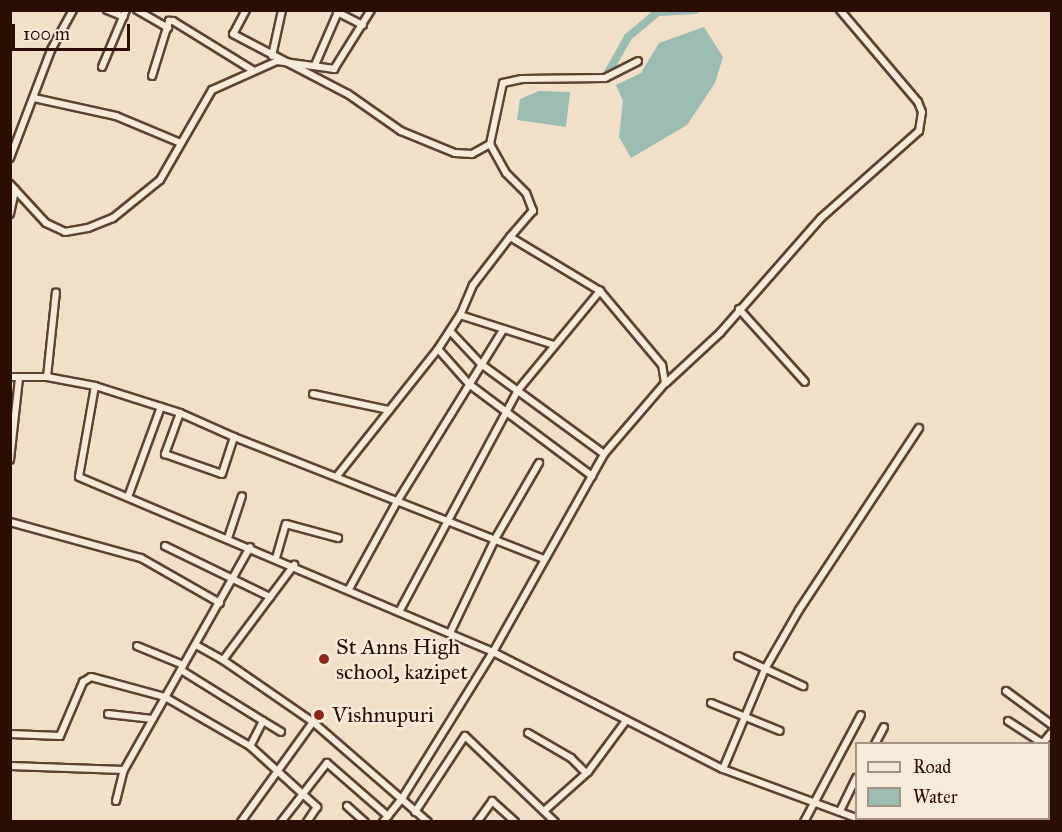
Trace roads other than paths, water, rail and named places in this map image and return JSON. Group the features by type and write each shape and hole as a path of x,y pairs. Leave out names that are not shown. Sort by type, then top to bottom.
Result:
{"street":[{"path":"10,158 51,50 74,10"},
{"path":"102,67 125,14 107,10"},
{"path":"137,10 168,28"},
{"path":"246,10 233,34 278,61 348,94 401,131 455,153 472,154 490,144"},
{"path":"272,56 282,10"},
{"path":"13,187 46,223 65,232 88,228 112,218 160,180 212,90 278,61 337,68 371,10"},
{"path":"281,822 327,763 387,819 493,652 604,454 665,383 739,309 821,218 919,131 922,112 918,102 840,10"},
{"path":"315,65 336,11 363,25"},
{"path":"152,76 169,21 180,24 254,71"},
{"path":"336,476 438,349 460,315 473,285 533,211 526,193 506,173 490,144 503,83 522,79 605,78 638,61"},
{"path":"34,98 116,116 181,143"},
{"path":"10,214 13,187"},
{"path":"510,237 600,291 662,365 665,383"},
{"path":"399,612 518,390 600,291"},
{"path":"47,377 56,292"},
{"path":"739,309 805,382"},
{"path":"460,315 554,345"},
{"path":"349,589 398,500 503,330"},
{"path":"450,332 482,364 604,454"},
{"path":"438,349 469,384 592,476"},
{"path":"10,377 47,377 95,386 180,413 234,437 544,559"},
{"path":"10,460 19,378"},
{"path":"95,386 79,477 294,565 493,652 625,722 723,769 855,817"},
{"path":"313,394 389,410"},
{"path":"128,497 161,407"},
{"path":"180,413 165,453 222,474 234,437"},
{"path":"723,769 765,669 799,610 919,428"},
{"path":"450,633 495,538 539,463"},
{"path":"228,538 242,496"},
{"path":"10,522 141,558 220,603"},
{"path":"276,558 286,524 338,538"},
{"path":"165,546 234,576 270,597"},
{"path":"116,801 124,770 250,547"},
{"path":"223,660 294,565"},
{"path":"196,645 223,660 313,722 402,797 415,812 428,822"},
{"path":"137,646 182,668 281,732"},
{"path":"738,656 803,686"},
{"path":"10,734 60,736 83,682 91,677 165,697 250,746 317,807 307,822"},
{"path":"1006,691 1052,725"},
{"path":"711,703 780,731"},
{"path":"108,714 153,719"},
{"path":"804,822 812,802 861,715"},
{"path":"1008,720 1041,742"},
{"path":"250,746 263,721"},
{"path":"241,822 313,722"},
{"path":"544,811 586,773 625,722"},
{"path":"876,742 884,727"},
{"path":"528,733 571,758 586,773"},
{"path":"415,812 465,736 555,822"},
{"path":"10,766 124,770"},
{"path":"840,811 855,780"},
{"path":"477,822 492,801 515,822"},
{"path":"347,806 365,822"}],"water":[{"path":"704,27 723,57 715,83 687,125 631,158 619,137 623,101 616,85 641,73 659,43"},
{"path":"539,91 570,92 566,127 517,120 520,99"}],"waterway":[{"path":"605,78 628,37 658,12 695,10"}],"place":[{"name":"St Anns High school, kazipet","path":"324,659"},
{"name":"Vishnupuri","path":"319,715"}]}
